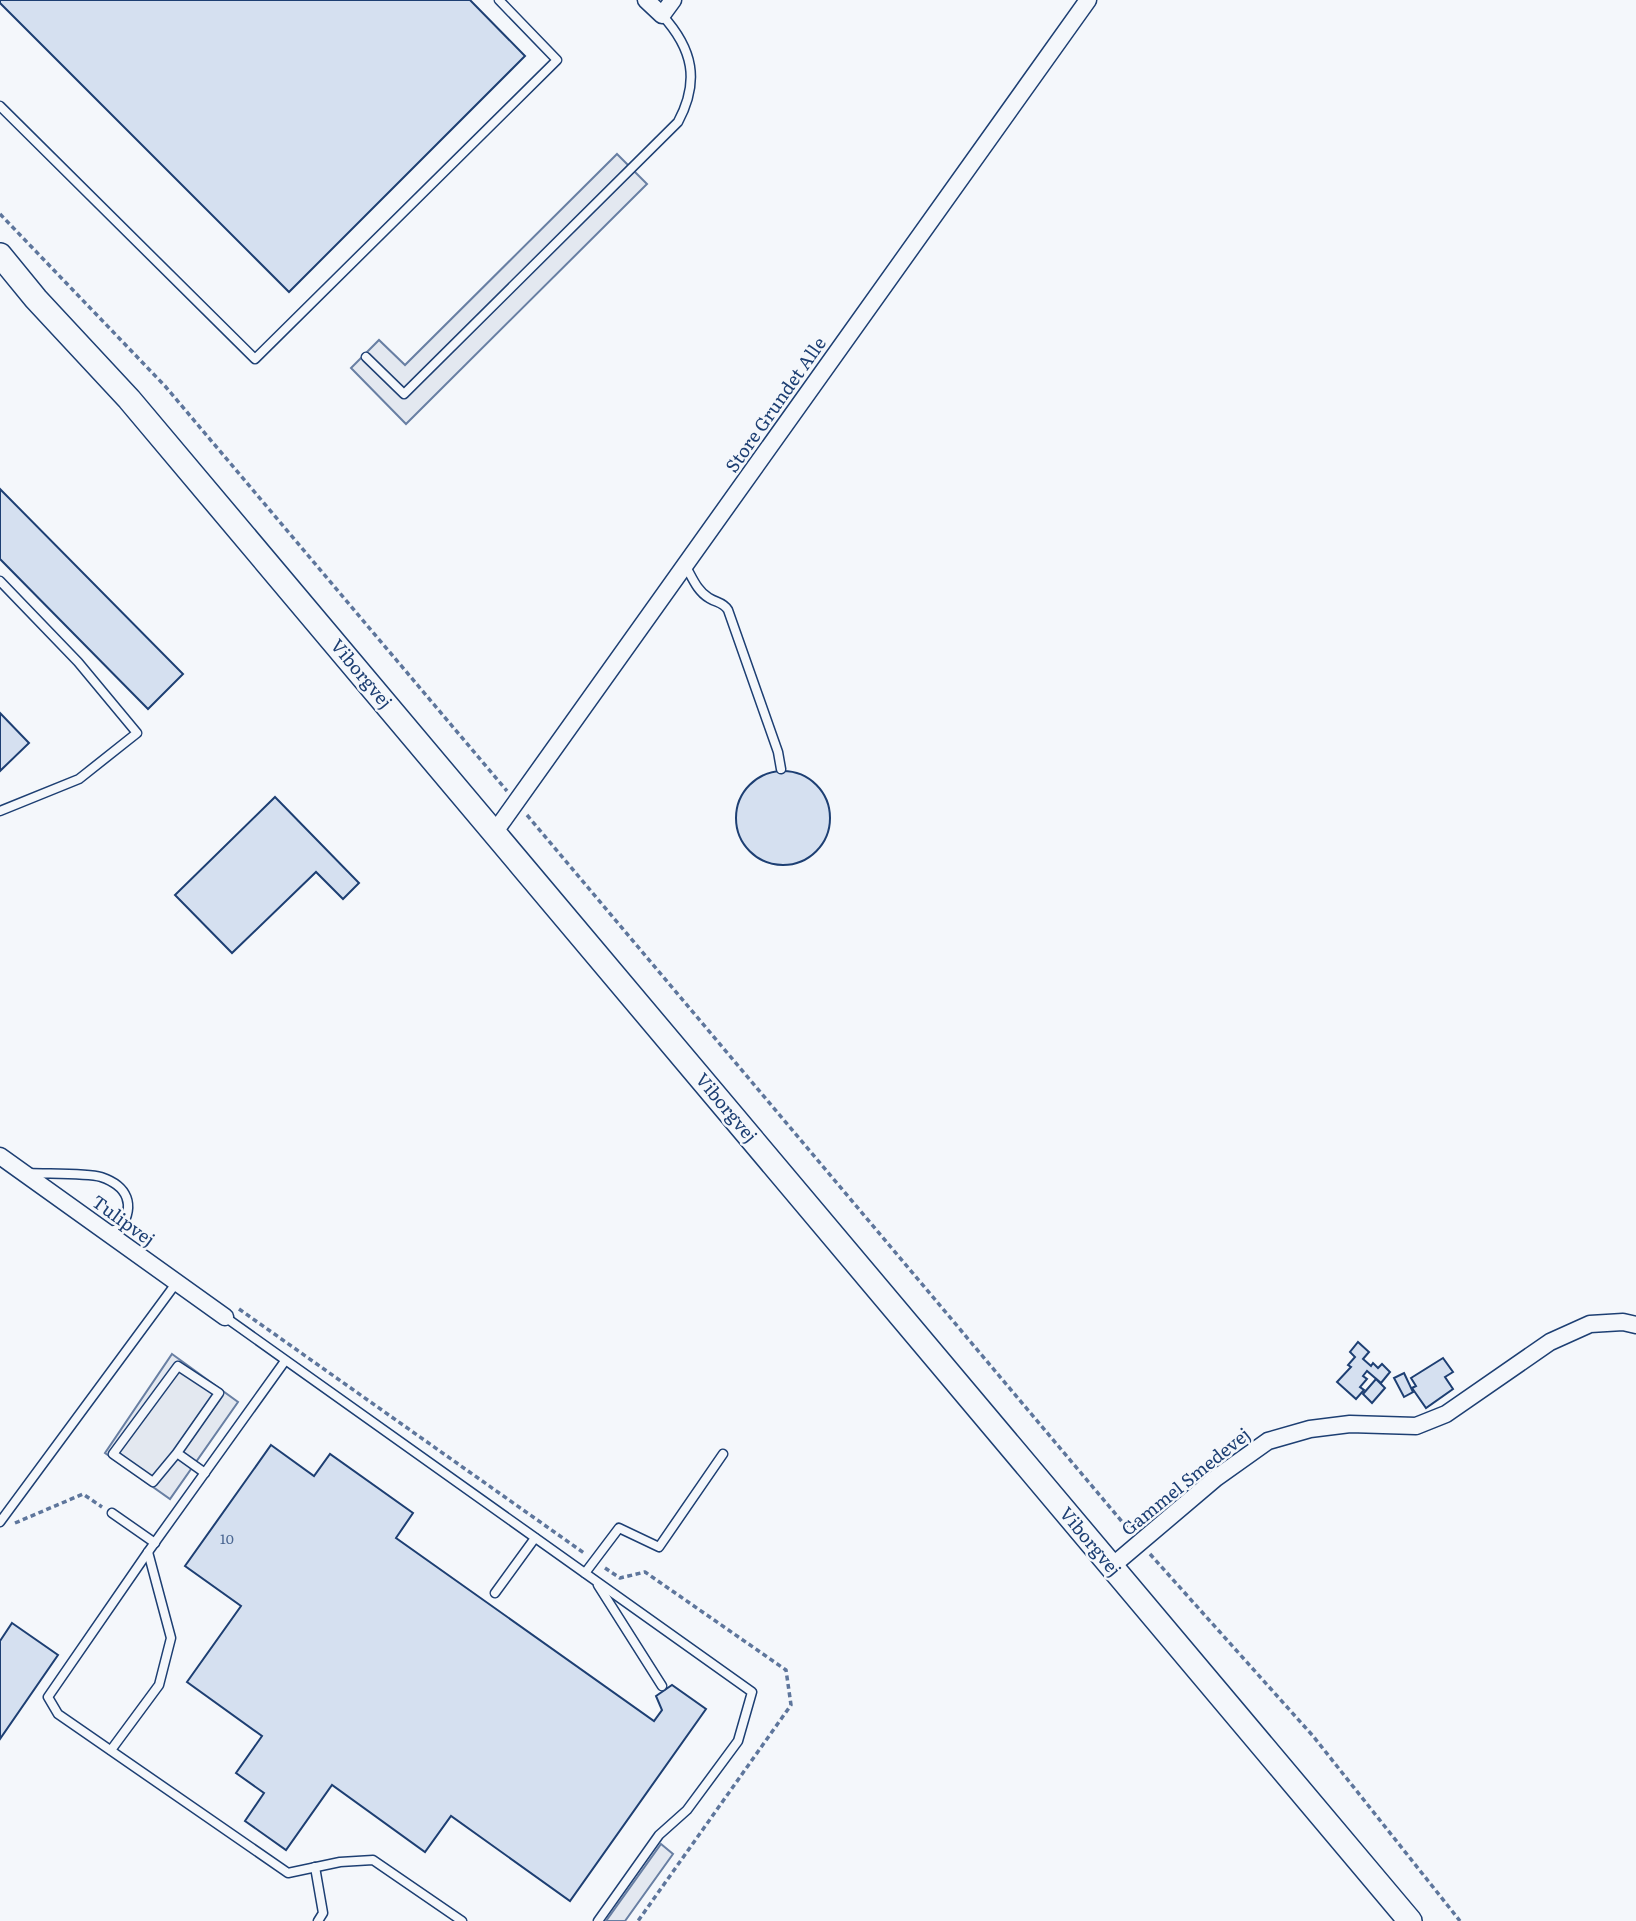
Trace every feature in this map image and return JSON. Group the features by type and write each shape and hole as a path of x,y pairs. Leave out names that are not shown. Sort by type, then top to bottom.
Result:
{"street":[{"path":"646,0 662,15 673,0"},
{"name":"Store Grundet Alle","path":"494,833 1088,0"},
{"name":"Viborgvej","path":"0,255 36,299 129,398 1410,1921"},
{"name":"Viborgvej","path":"0,268 36,299"},
{"name":"Tulipvej","path":"0,1156 227,1318"},
{"name":"Gammel Smedevej","path":"1111,1567 1216,1478 1268,1441 1310,1429 1350,1424 1416,1426 1446,1414 1550,1342 1590,1324 1623,1322 1636,1325"}],"lane":[{"path":"0,106 255,359 557,60 499,0"},
{"path":"366,357 404,394 678,122 688,103 692,82 689,59 678,33 662,15"},
{"path":"685,565 700,591 709,599 724,604 728,610 778,752 781,769"},
{"path":"0,581 78,662 137,733 79,779 0,811"},
{"path":"23,1172 101,1177 120,1187 129,1201 129,1216 121,1228 106,1232"},
{"path":"0,1522 177,1282"},
{"path":"227,1318 752,1692 738,1741 687,1810 659,1835 598,1921"},
{"path":"285,1361 48,1697 58,1713 288,1873 340,1862 373,1860 462,1921"},
{"path":"178,1366 219,1393 177,1454 153,1482 113,1454 178,1366"},
{"path":"177,1454 205,1474"},
{"path":"585,1573 619,1528 659,1547 723,1454"},
{"path":"112,1513 155,1543"},
{"path":"495,1593 535,1538"},
{"path":"111,1750 159,1685 171,1638 148,1552"},
{"path":"595,1579 662,1686"},
{"path":"315,1867 323,1913 318,1921"}],"path":[{"path":"0,214 164,386 1140,1544 1313,1736 1460,1921"},
{"path":"227,1318 238,1308 620,1578 645,1572 786,1670 792,1705 638,1921"},
{"path":"12,1524 83,1494 112,1513"}],"shaded area":[{"path":"617,154 647,184 406,424 351,368 379,340 405,365"},
{"path":"172,1354 238,1402 170,1499 105,1453"},
{"path":"661,1844 673,1854 625,1921 606,1921"}],"building":[{"path":"0,0 470,0 525,56 289,292 0,3"},
{"path":"0,489 183,674 148,709 0,559"},
{"path":"0,713 29,743 0,771"},
{"path":"783,771 801,775 816,785 826,800 830,818 826,836 816,851 801,861 783,865 765,861 750,851 740,836 736,818 740,800 750,785 765,775"},
{"path":"275,797 359,883 343,899 316,872 232,953 175,895"},
{"path":"1358,1342 1369,1352 1363,1359 1378,1368 1382,1364 1390,1372 1381,1383 1367,1371 1363,1376 1367,1379 1360,1387 1364,1390 1356,1399 1337,1382 1351,1367 1348,1365 1355,1357 1350,1352"},
{"path":"1443,1358 1453,1372 1445,1377 1453,1389 1426,1408 1412,1388 1416,1386 1411,1378"},
{"path":"1404,1373 1413,1392 1404,1397 1394,1378"},
{"path":"1376,1379 1385,1388 1372,1403 1363,1394"},
{"path":"271,1445 314,1476 330,1454 413,1513 396,1538 654,1721 662,1710 656,1696 672,1685 706,1709 570,1901 451,1816 425,1852 332,1785 286,1850 245,1821 264,1793 236,1773 262,1736 187,1682 241,1606 185,1566"},
{"path":"12,1623 58,1655 0,1739 0,1641"}]}
